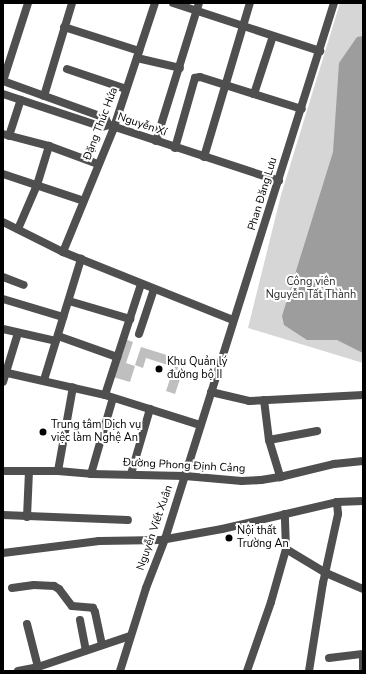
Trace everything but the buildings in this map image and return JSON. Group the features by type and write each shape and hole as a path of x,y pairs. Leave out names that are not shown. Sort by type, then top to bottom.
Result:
{"street":[{"path":"3,81 28,3"},
{"path":"44,96 72,3"},
{"name":"Đặng Thúc Hứa","path":"63,252 84,201 126,89 155,3"},
{"path":"173,3 197,7 273,36 320,51"},
{"path":"204,158 250,3"},
{"name":"Phan Đăng Lưu","path":"211,392 302,109 334,3"},
{"path":"156,141 180,68 197,7"},
{"path":"64,27 180,68"},
{"path":"254,94 273,36"},
{"path":"67,69 126,89"},
{"path":"175,148 195,78 200,77 302,109"},
{"name":"Nguyễn Xí","path":"3,81 105,118 111,126 204,158 278,181"},
{"path":"3,94 102,127 111,126"},
{"path":"21,100 6,135 49,146 98,164"},
{"path":"18,229 36,185 49,146"},
{"path":"3,174 84,201"},
{"path":"3,222 63,252 233,320"},
{"path":"44,380 81,259"},
{"path":"3,277 24,285"},
{"path":"105,395 142,284"},
{"path":"139,334 154,289"},
{"path":"3,299 63,317"},
{"path":"68,301 130,319"},
{"path":"3,329 18,333 57,339 117,357"},
{"path":"3,382 4,372 18,333"},
{"path":"4,372 105,395 200,425"},
{"path":"58,471 73,387"},
{"path":"211,392 249,401 300,400 363,395"},
{"name":"Nguyễn Viết Xuân","path":"120,671 130,636 165,539 211,392"},
{"path":"92,474 113,398"},
{"path":"264,400 269,440 280,477"},
{"path":"131,474 150,409"},
{"path":"269,440 317,431"},
{"name":"Đường Phong Định Cảng","path":"3,471 58,471 92,474 185,476 242,480 280,477 334,464 363,461"},
{"path":"27,517 29,472"},
{"path":"3,553 99,541 165,539 222,529 338,502 363,501"},
{"path":"309,671 338,514 338,502"},
{"path":"247,671 271,602 286,549 285,514"},
{"path":"3,515 128,520"},
{"path":"286,549 326,573 363,589"},
{"path":"12,588 34,585 54,586 59,589 72,606 93,608 102,644"},
{"path":"80,620 86,650"},
{"path":"27,624 35,669"},
{"path":"18,671 35,669 102,644 130,636"},
{"path":"330,658 363,654"},
{"path":"363,658 363,669"}],"green space":[{"name":"Công viên Nguyễn Tất Thành","path":"340,3 363,3 363,363 248,328 281,195"}],"shaded area":[{"path":"363,36 363,353 337,340 307,340 284,325 282,316 333,152 339,63 357,37"}],"place":[{"name":"Khu Quản lý đường bộ II","path":"159,369"},
{"name":"Trung tâm Dịch vụ việc làm Nghệ An","path":"43,432"},
{"name":"Nội thất Trường An","path":"229,538"}]}
